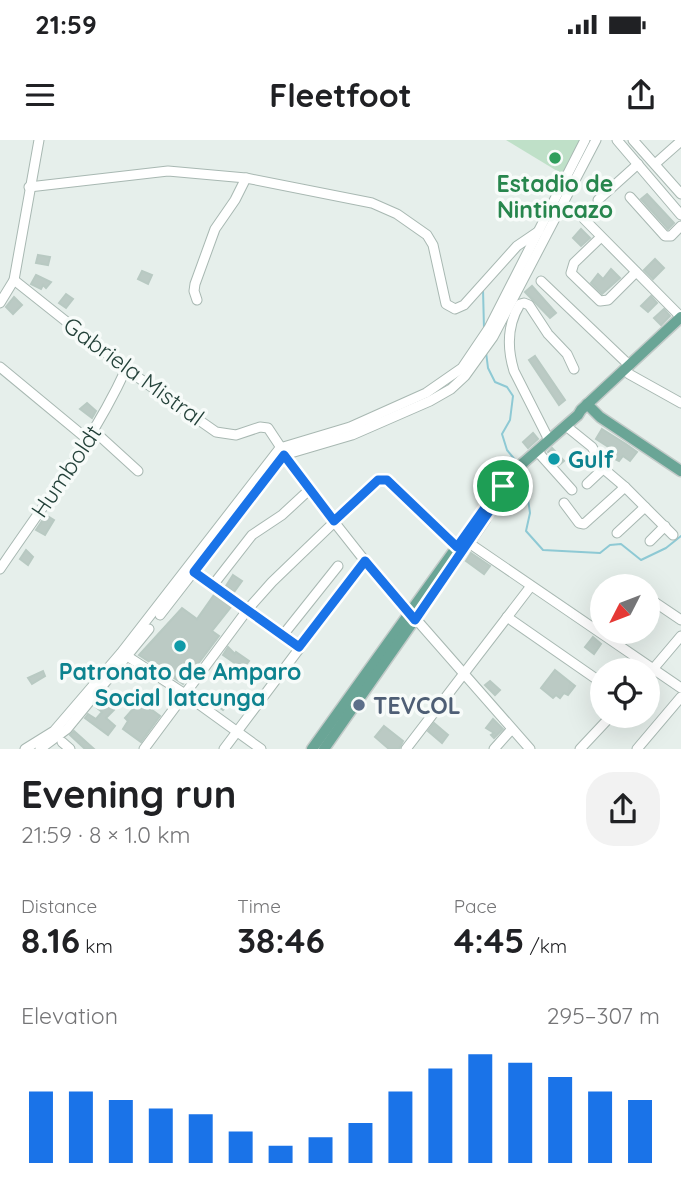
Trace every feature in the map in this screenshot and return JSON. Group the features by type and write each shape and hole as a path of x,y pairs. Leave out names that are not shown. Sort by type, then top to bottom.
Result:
{"main road":[{"path":"324,749 499,488 578,415 586,414 589,407 681,317"},
{"path":"629,370 681,327"},
{"path":"589,407 681,471"},
{"path":"312,749 469,544 503,491 503,486"}],"street":[{"path":"0,303 14,279 39,140"},
{"path":"538,243 540,230 585,140"},
{"path":"40,749 67,729 127,656 194,572 282,452 352,435 430,401 451,389 465,376 478,361 538,243 596,140"},
{"path":"617,140 681,215"},
{"path":"633,140 681,194"},
{"path":"655,164 681,141"},
{"path":"598,200 638,164"},
{"path":"29,187 169,171 246,178 372,203 397,214 427,235 433,244 446,304 455,309 464,305 517,246 540,230"},
{"path":"197,300 195,284 212,236 246,178"},
{"path":"630,197 665,236 671,236 681,226"},
{"path":"584,219 681,317"},
{"path":"601,237 574,263 571,273 600,301 608,300 636,272"},
{"name":"Gabriela Mistral","path":"14,279 126,369 216,432 236,435 260,427 268,428 309,490 365,561 530,749"},
{"path":"541,281 629,370 681,402"},
{"path":"549,440 514,371 510,355 509,334 520,304 530,305 548,334 567,354 574,369"},
{"path":"25,749 54,731 121,653 282,452 426,393 462,368 491,332"},
{"path":"0,367 87,439"},
{"name":"Humboldt","path":"0,569 93,430 126,369"},
{"path":"566,426 592,447 604,468 673,535"},
{"path":"93,430 138,471"},
{"path":"534,453 572,490"},
{"path":"587,484 604,468"},
{"path":"144,749 248,609 378,480 387,480 393,484 457,547"},
{"path":"564,503 579,523 584,524 625,487"},
{"path":"213,585 252,535 282,515 309,490"},
{"path":"617,533 645,507"},
{"path":"650,541 665,526"},
{"path":"469,544 631,658"},
{"path":"224,749 365,561"},
{"path":"283,635 338,566"},
{"path":"194,572 299,647"},
{"path":"405,749 531,586"},
{"path":"660,606 681,620"},
{"path":"507,617 590,675"},
{"path":"660,660 681,636"},
{"path":"127,656 261,749"},
{"path":"660,677 681,688"},
{"path":"637,749 681,697"},
{"path":"580,749 600,728"},
{"path":"494,749 511,730"},
{"path":"62,742 70,749"}],"green space":[{"name":"Estadio de Nintincazo","path":"506,140 585,140 567,177"}],"building":[{"path":"647,194 674,223 668,229 641,199"},
{"path":"581,229 590,238 581,246 573,238"},
{"path":"38,255 50,257 48,265 36,263"},
{"path":"655,259 664,268 653,279 644,270"},
{"path":"611,269 620,278 602,294 591,283 598,274 603,279"},
{"path":"142,271 152,275 148,284 138,279"},
{"path":"36,275 51,282 46,288 43,285 41,289 31,284"},
{"path":"532,286 556,313 550,318 525,292"},
{"path":"66,294 73,299 66,308 59,303"},
{"path":"651,296 657,303 648,312 641,306"},
{"path":"14,297 22,305 13,314 6,307"},
{"path":"664,309 670,316 661,325 654,318"},
{"path":"535,356 565,400 559,405 529,360"},
{"path":"87,403 96,411 92,418 80,409"},
{"path":"602,429 637,452 630,461 623,456 619,461 609,456 613,450 596,439"},
{"name":"Gulf","path":"533,433 538,439 528,448 523,442"},
{"path":"552,448 564,461 559,465 548,452"},
{"path":"46,515 54,520 45,535 36,530"},
{"path":"26,550 33,557 28,565 20,559"},
{"path":"471,553 490,566 484,574 466,561"},
{"path":"233,575 242,581 234,592 226,586"},
{"name":"Patronato de Amparo Social latcunga","path":"214,595 231,607 212,631 219,636 183,684 139,655 182,608 197,619"},
{"path":"590,641 590,644 601,644 594,654 585,647"},
{"path":"228,647 249,661 243,669 223,655"},
{"path":"555,670 575,686 568,695 564,693 560,698 556,695 553,698 541,688"},
{"path":"43,671 45,676 32,684 28,678"},
{"path":"490,681 500,690 495,695 485,685"},
{"path":"226,691 235,697 223,710 216,705"},
{"path":"101,701 114,710 106,718 115,726 108,735 85,718 88,714 96,719 102,712 96,707"},
{"path":"140,701 160,716 141,742 123,729 128,721 125,718"},
{"path":"493,719 503,729 494,738 491,735 494,733 486,728"},
{"path":"434,723 448,735 442,743 428,731"},
{"path":"384,726 403,741 399,749 389,749 375,737"},
{"path":"74,731 94,749 85,749 70,735"}],"waterway":[{"path":"483,289 484,329"},
{"path":"486,352 488,368 495,382 507,387 513,396 510,420 502,434 507,450 516,461"},
{"path":"524,471 530,513 526,531 543,550 600,553 610,545 621,544 641,560 666,548 681,536"}],"place":[{"name":"Estadio de Nintincazo","path":"555,158"},
{"name":"Gulf","path":"554,459"},
{"name":"Patronato de Amparo Social latcunga","path":"180,646"},
{"name":"TEVCOL","path":"359,705"}],"route":[{"path":"284,455 334,521 378,480 387,480 457,547 503,486 503,491 469,544 415,620 365,561 299,647 194,572 284,455"}]}
